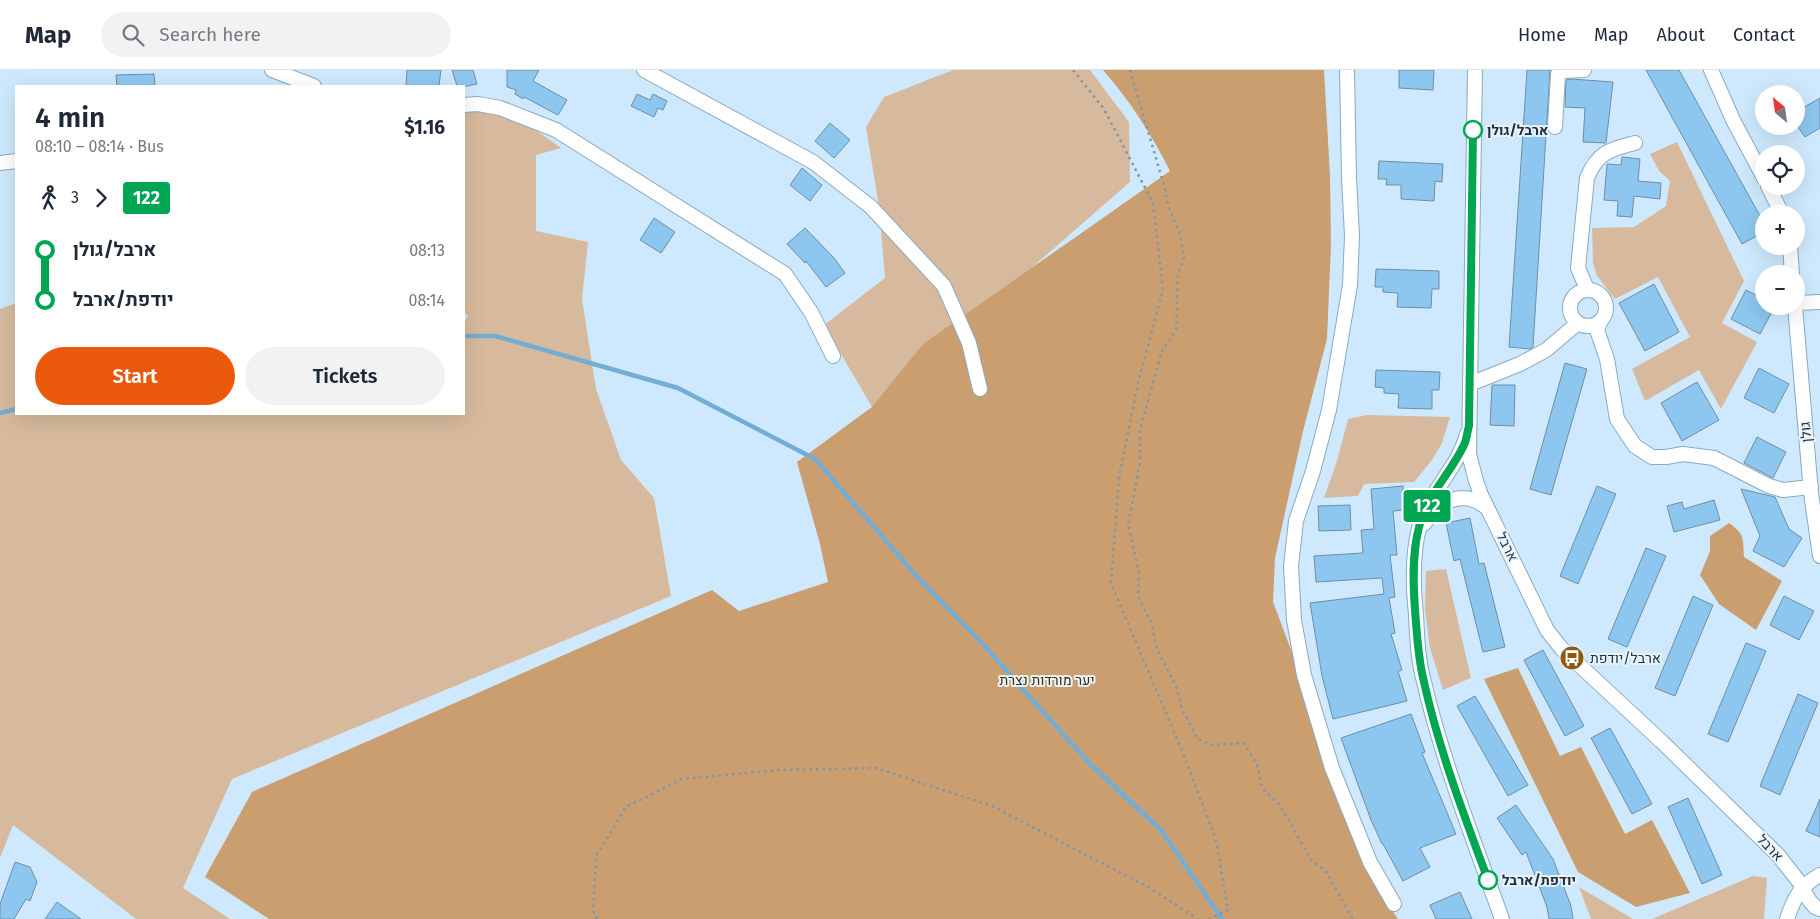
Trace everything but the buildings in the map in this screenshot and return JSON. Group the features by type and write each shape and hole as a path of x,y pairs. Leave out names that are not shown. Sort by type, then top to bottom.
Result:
{"street":[{"path":"272,70 311,85"},
{"path":"644,70 813,162 871,207 944,286 969,343 980,389"},
{"path":"1347,70 1352,236 1350,285 1329,410 1313,471 1296,521 1291,566 1294,620 1304,675 1332,768 1370,862 1394,904"},
{"name":"ארבל","path":"1475,70 1469,454 1476,481 1547,630 1561,648 1661,741 1778,855 1802,887 1809,900 1815,907 1820,909"},
{"path":"1555,127 1558,74 1564,71 1584,70"},
{"path":"1711,70 1734,122 1755,161"},
{"path":"465,105 478,104 500,108 556,130 785,274 811,312 833,356"},
{"path":"1587,289 1578,268 1587,178 1592,165 1600,156 1614,148 1635,143"},
{"path":"0,163 15,161"},
{"path":"1600,322 1590,326 1578,323 1571,313 1572,300 1580,291 1587,289 1600,293 1606,304 1606,311 1598,330 1607,359 1617,420 1635,446 1652,457 1683,454 1714,458 1768,486 1783,490 1811,487"},
{"path":"1805,304 1820,302"},
{"name":"גולן","path":"1797,315 1811,487 1820,556"},
{"path":"1470,384 1538,355 1578,323"},
{"path":"1469,426 1465,443 1429,500 1419,526 1415,545 1414,590 1423,681 1464,817 1502,919"},
{"path":"1417,535 1430,515 1441,504 1470,498 1480,502 1489,510"},
{"path":"1787,919 1802,887 1820,876"}],"path":[{"path":"1073,70 1104,109 1154,203 1162,290 1138,383 1119,478 1111,582 1185,758 1216,840 1228,910 1209,919"},
{"path":"1130,70 1168,205 1180,235 1184,259 1178,274 1176,330 1162,351 1140,429 1140,462 1128,525 1139,572 1138,596 1152,626 1157,649 1176,686 1182,709 1197,738 1211,745 1244,743 1257,764 1262,788 1279,804 1312,861 1325,870 1354,919"},
{"path":"597,919 593,911 596,856 626,806 682,779 778,770 876,768 992,806 1148,888 1198,919"}],"shaded area":[{"path":"953,70 1090,70 1129,122 1130,182 872,407 824,325 885,278 879,207 866,127 884,97"},
{"path":"493,100 561,148 536,155 536,231 588,242 582,299 596,389 621,460 654,498 671,596 232,779 183,888 230,919 136,919 13,825 0,858 0,309 15,303 15,415 465,415 465,322 468,315 465,314 465,104"},
{"path":"1677,142 1744,281 1722,323 1757,342 1721,409 1699,370 1645,401 1632,369 1690,337 1658,277 1615,299 1597,276 1593,263 1592,228 1634,227 1666,206 1670,181 1659,171 1650,154"},
{"path":"1367,415 1450,417 1442,443 1432,460 1414,482 1364,484 1358,496 1324,498 1337,461 1348,419"},
{"path":"1446,569 1471,678 1443,690 1430,648 1425,609 1426,571"},
{"path":"1753,876 1767,878 1764,919 1652,919"},
{"path":"1579,887 1633,919 1591,919"}],"green space":[{"name":"יער מורדות נצרת","path":"1103,70 1324,70 1330,176 1331,244 1327,339 1303,431 1275,558 1273,602 1385,900 1398,919 269,919 205,877 252,792 712,590 739,611 828,582 820,544 797,462 872,407 923,344 1170,171 1140,119"},
{"path":"1729,523 1741,534 1744,557 1782,581 1756,630 1719,604 1700,575 1710,551 1710,536"},
{"path":"1518,668 1560,756 1581,747 1625,834 1652,820 1690,893 1636,907 1578,872 1484,679"}],"waterway":[{"path":"465,336 495,336 678,388 815,459 920,580 980,641 1090,764 1161,830 1222,919"},
{"path":"0,413 15,409"}],"bus line":[{"name":"122","path":"1473,130 1469,426 1465,443 1429,500 1419,526 1415,545 1414,590 1423,681 1464,817 1488,880"}],"place":[{"name":"ארבל/גולן","path":"1473,130"},
{"name":"ארבל/יודפת","path":"1572,658"},
{"name":"יודפת/ארבל","path":"1488,880"}]}
